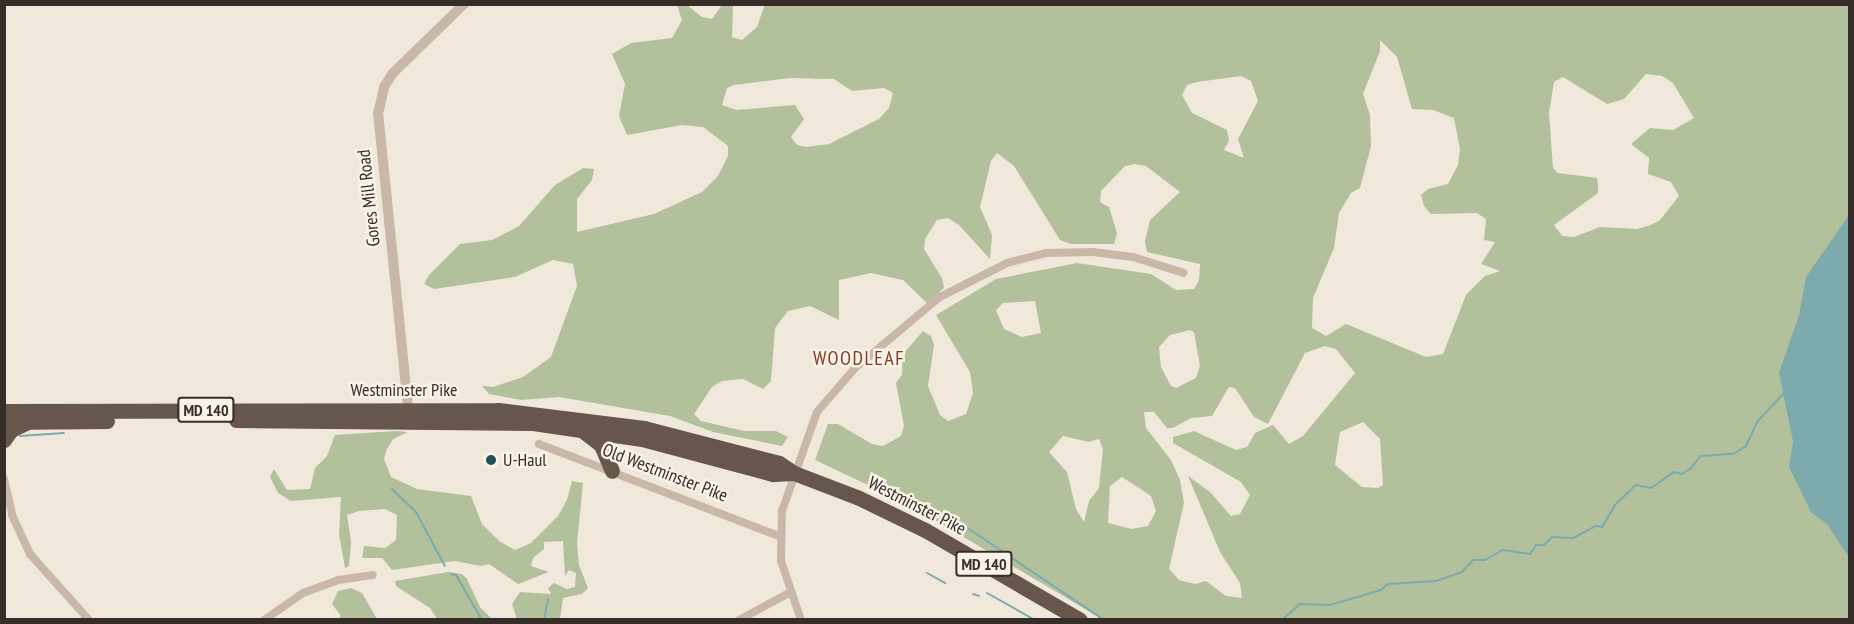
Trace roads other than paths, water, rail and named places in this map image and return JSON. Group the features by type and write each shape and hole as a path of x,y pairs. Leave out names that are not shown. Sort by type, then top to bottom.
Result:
{"highway":[{"name":"Westminster Pike","path":"4,422 409,415 498,410 613,422 778,463 794,473 887,510 1080,620"},
{"name":"Westminster Pike","path":"4,411 409,415 500,421 581,429 680,447 773,474 794,473"},
{"path":"4,440 13,429 31,421"},
{"path":"581,429 601,445 612,471"}],"street":[{"name":"Gores Mill Road","path":"409,415 378,114 384,87 392,74 464,4"},
{"path":"801,620 789,593 779,536 782,511 817,412 832,392 924,309 971,277 1028,257 1068,252 1117,254 1184,273"},
{"name":"Old Westminster Pike","path":"539,444 779,536"},
{"path":"4,479 12,515 30,554 89,620"},
{"path":"264,620 287,602 320,586 373,575"},
{"path":"739,620 789,593"}],"water":[{"path":"1849,215 1849,557 1827,524 1811,512 1789,467 1793,441 1779,373 1799,315 1806,277"}],"waterway":[{"path":"1282,620 1300,604 1330,605 1381,590 1388,584 1436,581 1462,572 1473,560 1485,560 1502,550 1530,554 1536,545 1544,545 1552,537 1573,538 1596,526 1602,527 1615,505 1636,485 1651,488 1674,472 1682,474 1690,469 1701,456 1733,454 1746,446 1757,422 1785,392"},
{"path":"20,436 64,433"},
{"path":"392,489 416,512 445,566"},
{"path":"969,529 1104,620"},
{"path":"927,573 945,583"},
{"path":"451,574 456,575 482,620"},
{"path":"987,593 1035,620"},
{"path":"973,594 979,596"},
{"path":"544,620 548,599"}],"place":[{"name":"U-Haul","path":"491,460"}],"district":[{"name":"WOODLEAF","path":"859,358"}]}
